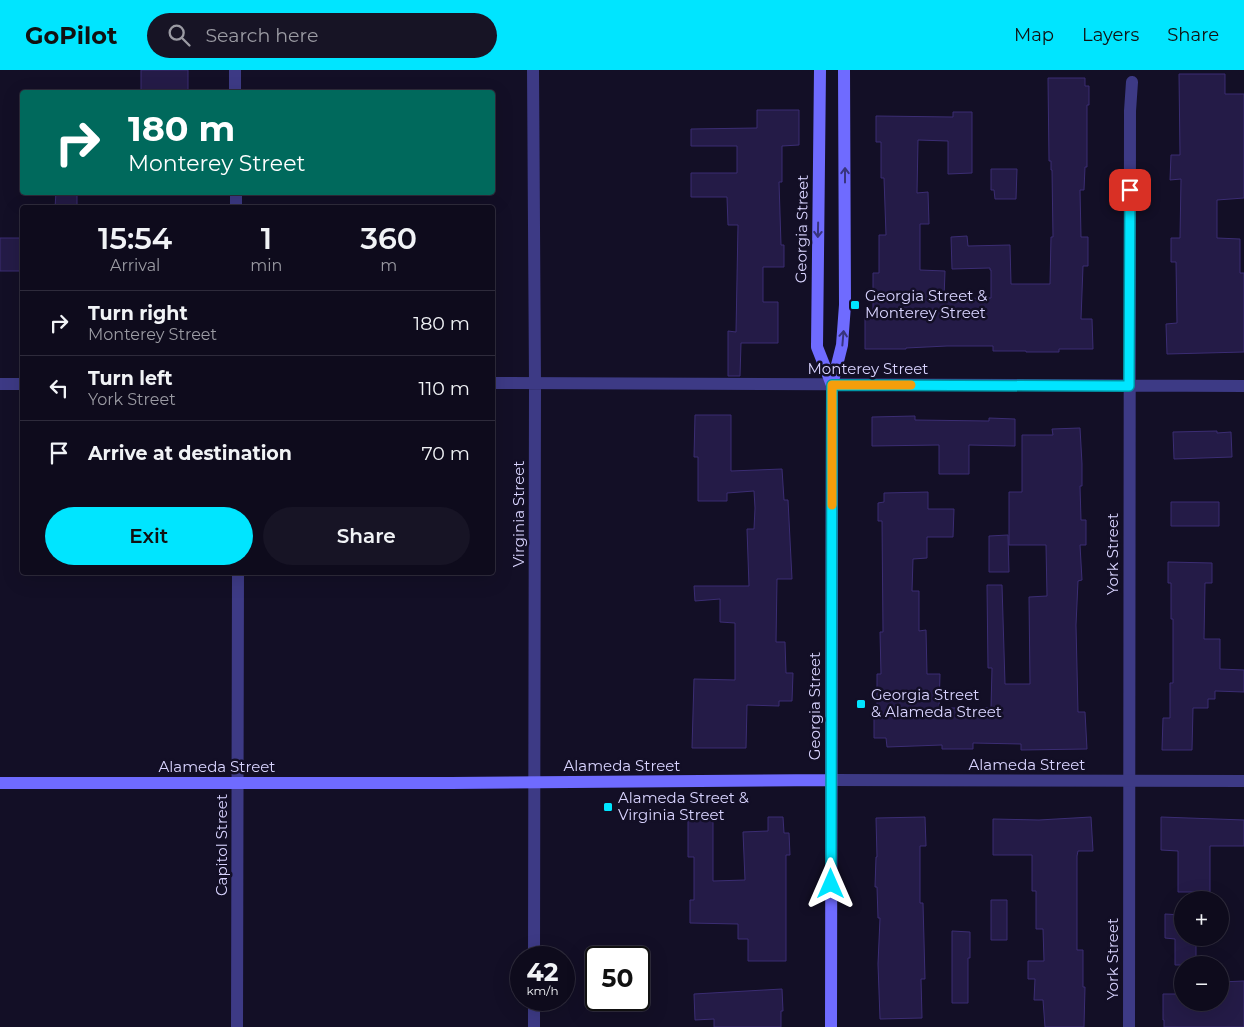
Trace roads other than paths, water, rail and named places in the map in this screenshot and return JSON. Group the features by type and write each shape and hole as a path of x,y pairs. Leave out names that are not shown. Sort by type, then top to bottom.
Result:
{"main road":[{"name":"Georgia Street","path":"820,70 817,347 832,385"},
{"name":"Georgia Street","path":"831,1027 832,385 842,345 845,305 844,70"},
{"name":"Alameda Street","path":"0,783 535,783 831,780"}],"street":[{"path":"235,70 235,90"},
{"name":"Virginia Street","path":"533,70 535,383 534,946"},
{"name":"York Street","path":"1129,1027 1129,386 1130,111 1132,82"},
{"name":"Monterey Street","path":"495,383 1244,386"},
{"path":"0,384 20,384"},
{"name":"Capitol Street","path":"237,1027 238,575"},
{"name":"Alameda Street","path":"831,780 1244,781"},
{"path":"534,1011 534,1027"}],"place":[{"name":"Georgia Street & Monterey Street","path":"855,305"},
{"name":"Georgia Street & Alameda Street","path":"861,704"},
{"name":"Alameda Street & Virginia Street","path":"608,807"}]}
